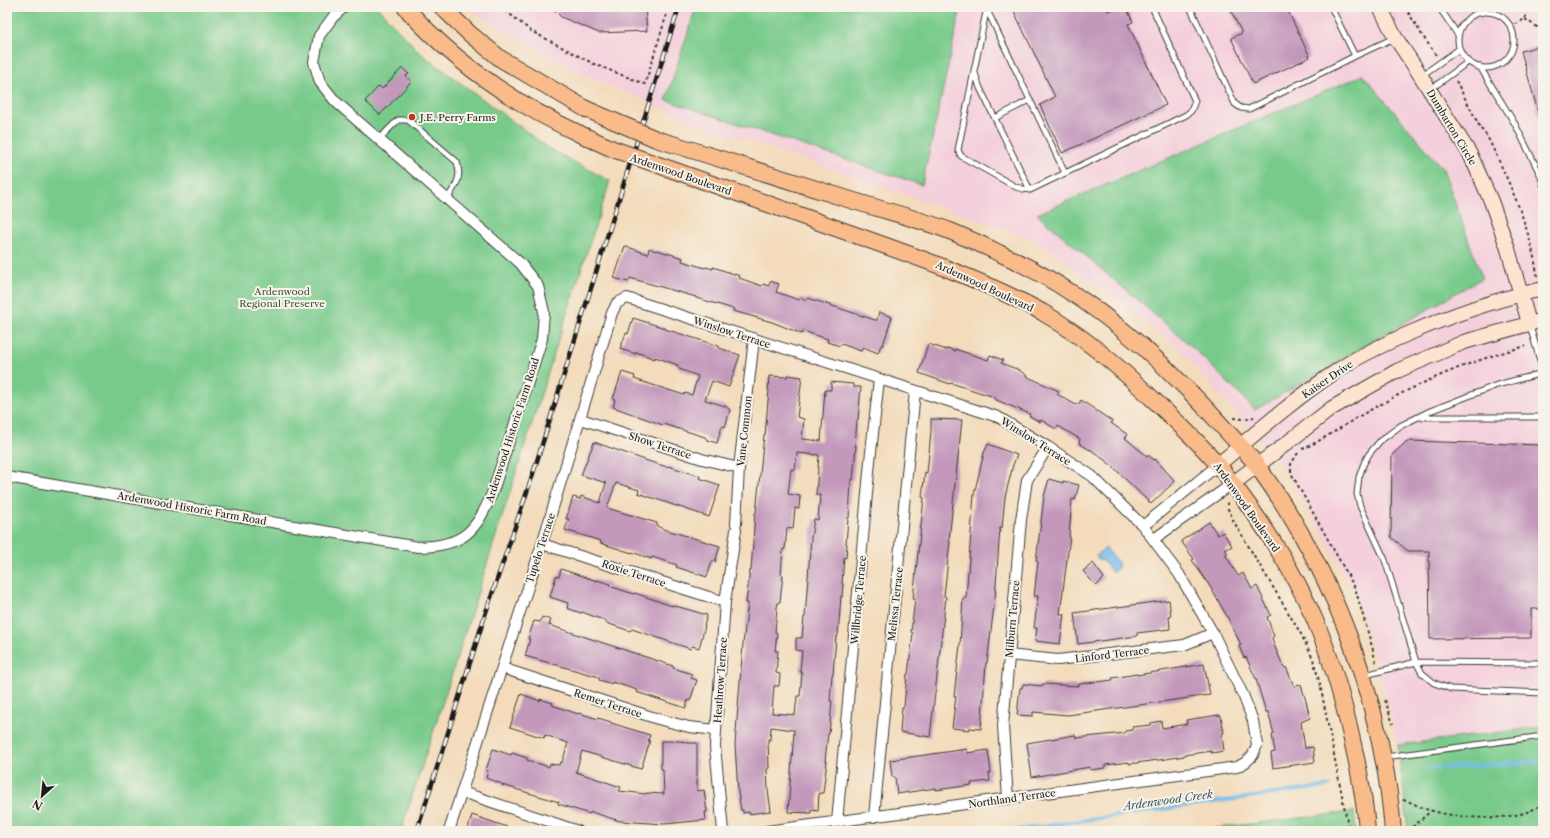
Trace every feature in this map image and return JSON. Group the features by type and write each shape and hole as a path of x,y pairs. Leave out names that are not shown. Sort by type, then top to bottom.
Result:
{"main road":[{"name":"Ardenwood Boulevard","path":"405,7 420,24 470,67 520,103 580,134 613,149 937,264 995,288 1044,313 1090,345 1138,384 1218,465 1259,521 1290,569 1317,624 1332,664 1348,721 1361,778 1366,831"},
{"path":"442,7 470,34 500,59 586,109 656,139 949,231 1001,254 1055,282 1108,318 1159,361 1203,404 1257,466 1282,504 1314,560 1335,602 1357,656 1370,674 1391,802 1393,831"}],"street":[{"name":"Ardenwood Historic Farm Road","path":"7,477 418,547 437,546 455,541 472,530 484,511 493,491 542,339 544,312 538,286 520,263 335,101 320,82 314,62 319,36 333,17 344,7"},
{"name":"Dumbarton Circle","path":"1380,7 1395,37 1470,154 1488,194 1508,248 1529,323"},
{"name":"Kaiser Drive","path":"1143,526 1295,400 1336,371 1384,344 1453,314 1543,289"},
{"name":"Winslow Terrace","path":"618,303 627,298 998,417 1048,446 1092,476 1143,526 1179,574 1213,633 1244,697 1253,721 1257,745 1253,755"},
{"name":"Tupelo Terrace","path":"450,831 542,544 612,313 618,303"},
{"path":"1154,539 1257,466 1332,408 1397,371 1464,342 1543,320"},
{"name":"Vane Common","path":"736,527 739,468 754,339"},
{"name":"Willbridge Terrace","path":"837,822 870,461 879,379"},
{"name":"Melissa Terrace","path":"874,817 915,391"},
{"name":"Show Terrace","path":"581,419 702,459 739,468"},
{"name":"Milburn Terrace","path":"1008,799 1003,726 1021,520 1027,480 1048,446"},
{"name":"Heathrow Terrace","path":"723,831 716,768 716,730 725,602 736,527"},
{"name":"Roxie Terrace","path":"542,544 725,602"},
{"name":"Linford Terrace","path":"1009,655 1058,660 1184,645 1213,633"},
{"name":"Remer Terrace","path":"502,668 658,719 689,727 716,730"},
{"name":"Northland Terrace","path":"767,831 1237,767 1246,762 1253,755"},
{"path":"462,792 578,831"}],"lane":[{"path":"987,9 958,150 961,156 1016,187 1030,190 1186,115 1191,111 1195,101 1152,7"},
{"path":"1190,7 1235,104 1241,108 1249,109 1395,37"},
{"path":"1331,7 1355,56"},
{"path":"1439,7 1458,35"},
{"path":"987,9 1065,173"},
{"path":"1483,12 1498,15 1510,26 1513,45 1507,58 1495,66 1488,68 1480,67 1468,62 1459,49 1458,35 1460,28 1470,17 1483,12"},
{"path":"1421,76 1459,49"},
{"path":"1430,90 1468,62"},
{"path":"1480,67 1515,124 1540,174 1543,184"},
{"path":"974,69 980,88 1030,190"},
{"path":"995,118 1030,100"},
{"path":"379,139 398,120 408,120 457,162 460,172 456,186 447,199"},
{"path":"1529,323 1543,372 1497,385 1419,417 1395,430 1380,441 1369,454 1359,477 1357,494 1360,506 1384,560 1416,662 1422,673 1434,683 1451,689 1543,693"},
{"path":"1419,417 1543,417"},
{"path":"1370,674 1416,662 1543,662"},
{"path":"1383,757 1543,736"}],"path":[{"path":"501,7 531,31 594,64 645,84 669,7"},
{"path":"1406,7 1436,56"},
{"path":"1510,26 1525,19 1529,7"},
{"path":"1525,19 1543,31"},
{"path":"1453,78 1480,129 1487,136 1509,182 1532,248 1537,274 1543,279"},
{"path":"1370,674 1373,650 1355,588 1291,473 1290,469 1293,460 1300,449 1332,434 1372,408 1410,388 1481,359 1535,344"},
{"path":"1233,418 1244,419 1255,417"},
{"path":"1228,500 1228,509 1234,522 1301,634 1312,660 1320,684 1349,831"},
{"path":"1384,697 1393,724"},
{"path":"1391,802 1401,800 1411,802 1432,811 1456,815 1511,816 1526,813 1543,804"},
{"path":"1408,831 1432,811"}],"shaded area":[{"path":"466,7 1543,7 1543,831 1408,831 1405,793 1393,722 1354,589 1283,467 1177,346 1037,240 692,121 574,70"}],"green space":[{"name":"Ardenwood Regional Preserve","path":"7,7 377,7 420,53 550,149 610,181 401,831 7,831"},
{"path":"696,7 961,7 922,185 666,100"},
{"path":"1363,75 1443,169 1482,278 1255,410 1190,345 1037,214"},
{"path":"1543,727 1543,831 1408,831 1398,745"},
{"path":"1354,811 1356,831 1192,831 1342,813"}],"water":[{"path":"1106,548 1119,564 1118,568 1112,572 1102,560 1100,561 1096,556"}],"building":[{"path":"551,7 645,7 647,31 599,33 561,17"},
{"path":"1012,7 1106,7 1108,11 1118,7 1126,7 1133,22 1128,24 1166,105 1062,153 1040,105 1055,97"},
{"path":"1229,7 1286,7 1310,57 1253,84 1231,38 1242,33"},
{"path":"1543,45 1543,118 1540,119 1521,51"},
{"path":"402,68 409,74 406,76 411,82 380,115 365,101 379,86 382,89"},
{"path":"625,246 648,254 649,248 656,251 657,250 683,258 682,261 705,268 713,269 713,267 740,276 739,278 762,286 763,284 769,286 770,281 779,284 776,292 799,300 800,298 807,300 808,298 875,320 877,320 879,312 892,317 883,345 881,345 878,353 863,347 861,351 841,344 840,346 827,342 828,339 803,331 802,334 772,322 733,311 734,309 696,297 630,278 628,282 614,278"},
{"path":"633,318 719,346 719,348 740,355 729,387 712,381 705,400 725,406 730,410 725,427 722,426 717,443 707,440 705,437 663,425 613,407 615,400 613,399 622,372 635,376 634,379 684,395 685,393 692,395 698,376 679,369 680,368 677,367 678,365 655,357 655,359 636,352 636,354 620,349 626,333 628,334"},
{"path":"928,344 947,350 948,348 955,351 955,349 988,360 990,355 1003,360 1001,363 1019,370 1030,378 1059,391 1057,394 1076,405 1077,403 1079,404 1081,400 1113,422 1111,423 1128,435 1125,438 1147,456 1148,455 1154,460 1155,459 1175,481 1151,504 1111,465 1090,449 1079,443 1080,439 1058,426 1056,429 1041,420 1040,422 1029,416 1030,414 994,399 994,397 919,373"},
{"path":"787,375 802,377 797,417 804,419 802,439 821,441 825,390 831,390 831,382 853,384 853,387 861,387 856,446 853,480 851,480 842,597 841,596 838,635 836,637 832,675 830,701 832,701 825,761 827,761 823,793 819,793 818,811 811,810 811,813 788,812 794,730 771,727 770,740 768,739 769,768 767,769 771,811 749,814 749,812 743,813 743,810 741,810 738,792 735,744 743,644 748,603 746,603 750,570 751,571 755,513 765,435 769,376 787,377","holes":["797,453 819,455 816,495 820,495 818,520 814,519 811,538 802,638 796,638 796,650 802,651 800,696 797,696 795,715 772,713 774,686 779,686 780,674 776,673 778,651 775,651 777,633 775,632 777,608 778,602 780,602 783,575 781,574 783,549 785,549 787,528 793,529 795,508 799,509 800,496 788,494 791,469 795,470"]},
{"path":"931,419 962,420 949,540 944,596 946,597 930,737 900,732 902,707 904,707 913,633 911,632 915,599 913,599 924,498 922,497 925,472 927,473"},
{"path":"1407,441 1543,445 1543,609 1531,609 1531,638 1430,639 1429,551 1408,551 1391,537 1392,455"},
{"path":"594,442 648,461 700,476 699,478 720,485 709,517 638,493 639,490 616,483 607,508 657,523 657,526 663,529 720,546 715,562 712,561 707,577 676,567 677,565 652,557 651,559 565,530 569,519 566,519 573,497 580,499 581,496 600,503 606,483 581,475"},
{"path":"988,444 1017,455 1005,497 1002,528 1000,528 995,598 986,663 981,729 969,728 969,730 952,728 956,696 954,696 960,645 963,598 966,598 974,494 984,453"},
{"path":"1049,479 1079,485 1075,500 1072,499 1070,536 1060,614 1064,614 1060,644 1035,641 1037,628 1034,628 1038,596 1034,596 1038,562 1036,561 1044,497"},
{"path":"1209,522 1218,535 1223,532 1232,546 1225,550 1228,553 1225,554 1238,576 1243,573 1252,589 1257,586 1271,615 1267,617 1274,636 1272,638 1274,645 1294,686 1301,685 1306,701 1310,718 1301,722 1305,748 1313,747 1315,762 1273,768 1271,753 1275,752 1272,735 1274,734 1256,679 1246,657 1244,658 1239,646 1241,645 1229,620 1211,588 1192,560 1194,559 1181,541"},
{"path":"1093,563 1104,578 1096,586 1083,571"},
{"path":"561,569 610,584 609,586 672,606 707,615 699,648 692,646 691,649 632,629 630,631 606,623 606,621 582,612 581,613 567,608 568,603 550,597 556,576 559,577"},
{"path":"1169,600 1171,617 1169,617 1170,629 1137,633 1137,636 1078,644 1074,613"},
{"path":"542,617 551,620 549,625 673,666 673,668 692,674 691,678 697,680 686,708 636,692 637,690 612,682 612,684 599,680 599,677 525,656 530,639 528,639 534,621 540,622"},
{"path":"1204,664 1210,695 1068,715 1033,712 1033,716 1017,715 1020,688 1022,688 1023,684 1042,686 1043,684 1079,686 1079,684 1113,680 1112,678"},
{"path":"521,694 540,701 540,699 553,703 552,705 578,714 598,718 650,735 648,741 650,741 641,769 582,751 576,772 621,787 619,791 664,794 663,769 661,769 661,741 697,743 697,791 704,790 707,812 705,812 706,820 664,824 620,821 558,804 559,802 502,785 486,778 488,771 486,770 493,749 511,755 512,753 527,758 527,760 549,767 550,764 559,765 560,762 562,763 568,743 545,735 544,738 510,727"},
{"path":"1219,715 1221,716 1224,733 1222,734 1224,751 1211,753 1211,751 1129,764 1129,762 1105,765 1105,768 1090,770 1090,767 1032,777 1027,743 1075,735 1076,738 1125,733 1125,731 1132,730 1132,727 1151,725 1151,723 1161,721 1162,728 1187,724 1186,720"},
{"path":"967,749 967,753 988,750 991,773 989,773 990,781 971,783 972,785 936,790 936,788 897,794 895,777 892,777 890,760"},
{"path":"472,815 513,829 513,831 467,831"}],"waterway":[{"name":"Ardenwood Creek","path":"1428,769 1543,761"},
{"name":"Ardenwood Creek","path":"1008,831 1329,786"}],"railway":[{"path":"417,831 485,615 531,480 679,7"}],"place":[{"name":"J.E. Perry Farms","path":"412,117"}]}
